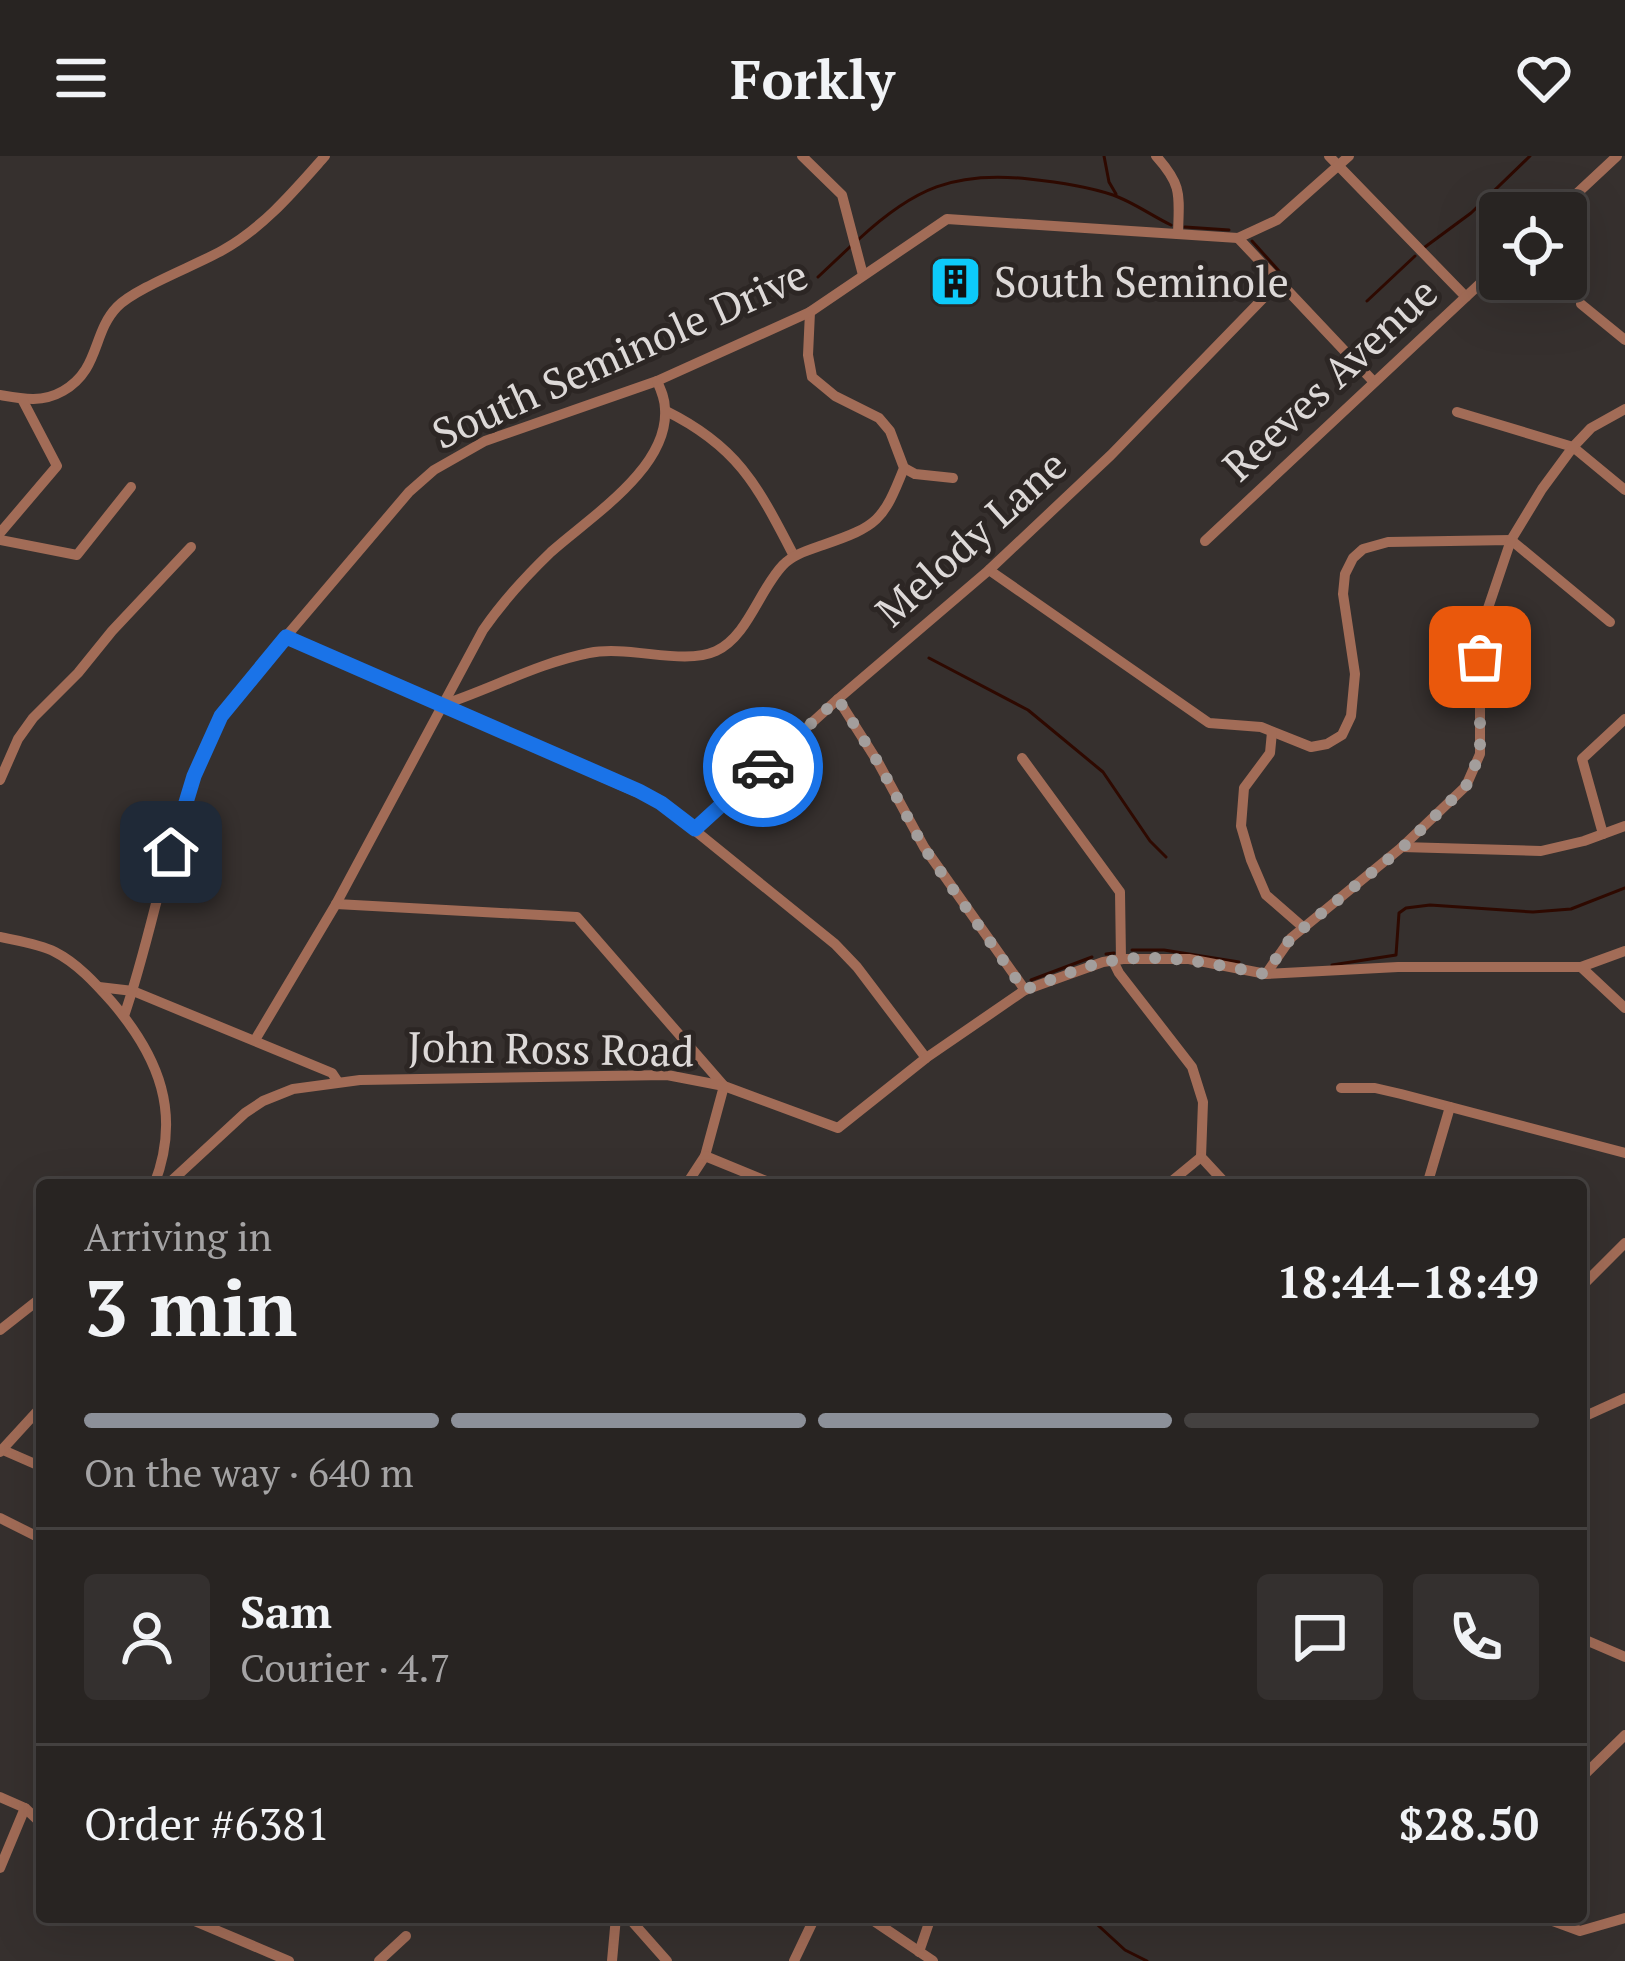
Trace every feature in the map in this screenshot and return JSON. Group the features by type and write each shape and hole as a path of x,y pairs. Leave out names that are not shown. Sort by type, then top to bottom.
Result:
{"street":[{"path":"0,395 40,400 65,390 95,356 107,320 123,301 253,230 325,156"},
{"path":"802,156 842,195 863,275"},
{"path":"1156,156 1179,191 1178,234"},
{"path":"1329,156 1466,297"},
{"path":"1349,156 1277,220 1238,238 1373,381"},
{"path":"1578,192 1617,156"},
{"name":"South Seminole Drive","path":"124,1016 179,825 221,716 409,493 434,470 484,441 657,381 810,312 947,219 1238,238"},
{"name":"Melody Lane","path":"695,829 989,570 1111,455 1278,283"},
{"name":"Reeves Avenue","path":"1205,541 1479,285"},
{"path":"1581,304 1625,340"},
{"path":"810,312 812,377 835,396 879,418 890,431 904,468 915,474 953,478"},
{"path":"255,1040 336,904 483,630 507,596 640,472 662,432 666,411 657,381"},
{"path":"22,399 57,466 0,537 77,554 130,487"},
{"path":"1265,974 1291,938 1402,848 1466,786 1480,754 1484,620 1511,540 1573,447 1591,428 1625,409"},
{"path":"666,411 708,435 741,466 764,497 794,556"},
{"path":"1457,412 1573,447 1625,490"},
{"path":"442,705 589,653 620,649 698,657 722,649 748,618 767,583 794,556 864,530 888,507 904,468"},
{"path":"989,570 1210,723 1261,727 1311,747 1327,745 1342,735 1352,716 1354,674 1343,594 1345,574 1363,549 1388,542 1511,540 1610,622"},
{"path":"0,780 33,718 191,547"},
{"path":"286,637 661,803 835,944 926,1058"},
{"path":"838,699 924,848 1024,990"},
{"path":"1603,834 1582,758 1625,719"},
{"path":"1272,732 1270,753 1244,788 1241,826 1266,895 1304,928"},
{"path":"1022,758 1120,892 1119,973 1192,1066 1203,1102 1201,1156 1222,1179"},
{"path":"1402,848 1541,851 1625,826"},
{"path":"336,904 577,916 724,1086 705,1156 690,1179"},
{"path":"0,937 55,952 99,987 124,1016 152,1062 164,1094 168,1124 156,1179"},
{"name":"John Ross Road","path":"174,1179 262,1101 292,1089 338,1082 668,1076 724,1086 838,1128 926,1058 1024,990 1117,960 1189,959 1265,974 1398,967 1581,967 1625,951"},
{"path":"1581,967 1625,1008"},
{"path":"99,987 133,991 332,1072 338,1082"},
{"path":"1341,1088 1375,1088 1625,1154"},
{"path":"1429,1179 1450,1107"},
{"path":"705,1156 761,1179"},
{"path":"1174,1179 1201,1156"},
{"path":"1587,1280 1625,1244"},
{"path":"0,1330 36,1302"},
{"path":"1587,1415 1625,1398"},
{"path":"36,1413 1,1451 36,1465"},
{"path":"0,1518 36,1536"},
{"path":"1587,1641 1625,1657"},
{"path":"1587,1772 1625,1735"},
{"path":"0,1797 36,1818"},
{"path":"0,1868 26,1808"},
{"path":"1558,1923 1580,1931 1625,1918"},
{"path":"199,1923 290,1961"},
{"path":"612,1961 615,1923"},
{"path":"633,1923 667,1961"},
{"path":"794,1961 812,1923"},
{"path":"877,1923 933,1961"},
{"path":"919,1952 930,1923"},
{"path":"379,1961 406,1936"}],"waterway":[{"path":"1104,156 1116,194"},
{"path":"1425,247 1471,213 1530,156"},
{"path":"859,239 917,195 979,178 1029,179 1093,189 1171,225"},
{"path":"1185,227 1229,230"},
{"path":"1252,241 1288,281"},
{"path":"818,277 852,245"},
{"path":"1367,301 1415,256"},
{"path":"929,658 1028,710 1103,772 1166,857"},
{"path":"1332,965 1396,955 1399,913 1406,908 1571,909 1625,888"},
{"path":"1132,950 1239,962"},
{"path":"1106,954 1114,953"},
{"path":"1031,980 1092,957"},
{"path":"1096,1923 1125,1950 1147,1961"}],"way so far":[{"path":"763,767 838,699 924,848 1024,990 1123,959 1189,959 1265,974 1291,938 1402,848 1466,786 1480,754 1480,657"}],"place":[{"name":"South Seminole","path":"955,282"}],"route":[{"path":"171,852 194,776 221,716 286,637 639,791 695,829 763,767"}]}
